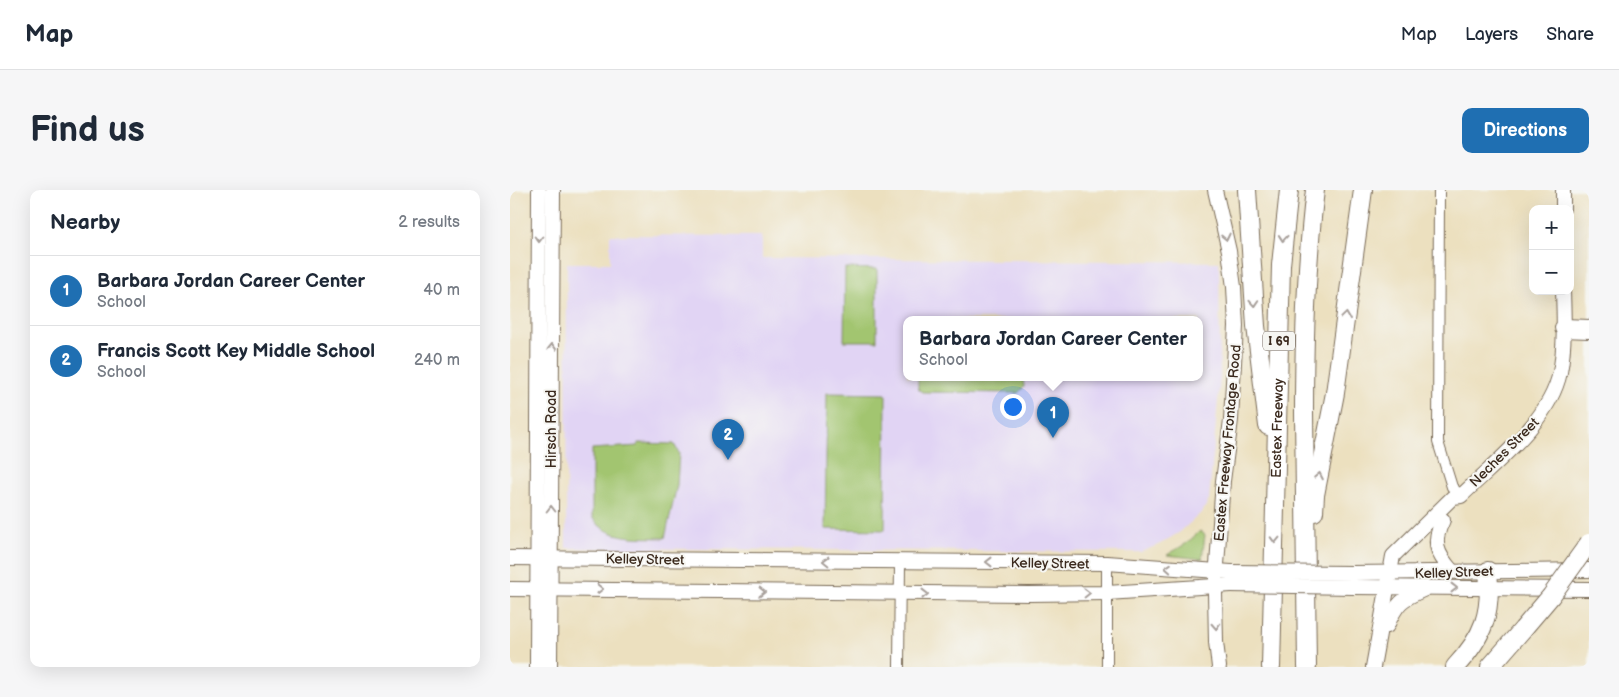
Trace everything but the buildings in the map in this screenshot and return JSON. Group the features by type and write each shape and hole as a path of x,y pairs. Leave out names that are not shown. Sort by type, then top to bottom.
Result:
{"highway":[{"path":"1247,190 1256,326 1276,492"},
{"name":"Eastex Freeway","path":"1271,667 1281,265 1289,190"},
{"name":"Eastex Freeway","path":"1307,667 1304,380 1307,277 1315,190"},
{"path":"1307,277 1327,190"},
{"path":"1306,612 1315,495 1336,393 1363,191"},
{"path":"1564,328 1589,329"},
{"path":"1490,667 1551,596 1589,543"},
{"path":"1454,667 1472,647 1481,631 1490,600 1489,579"}],"main road":[{"name":"Hirsch Road","path":"539,190 546,269"},
{"name":"Hirsch Road","path":"537,667 545,558 546,269 552,190"},
{"name":"Eastex Freeway Frontage Road","path":"1215,190 1229,251 1234,288 1236,326 1231,420 1221,498 1226,576"},
{"path":"1563,190 1563,205"},
{"name":"Neches Street","path":"1388,581 1405,555 1444,520 1460,502 1461,496 1526,433 1541,415 1553,394 1560,372 1564,328 1563,295"},
{"name":"Neches Street","path":"1388,581 1393,556 1453,497 1461,496"},
{"path":"1444,520 1436,537 1436,546 1443,561 1452,571"},
{"name":"Kelley Street","path":"510,558 1107,563 1226,576 1388,581 1429,588 1489,579 1589,570"},
{"name":"Kelley Street","path":"1388,581 1452,571 1489,579 1589,589"},
{"name":"Kelley Street","path":"510,589 899,594 1107,593 1215,587 1226,576"},
{"path":"1374,661 1388,581"},
{"path":"1215,587 1215,620 1219,667"},
{"path":"1374,661 1397,605 1412,595 1429,588"},
{"name":"Hirsch Road","path":"544,589 550,667"}],"street":[{"path":"1439,190 1438,442 1452,487 1461,496"},
{"path":"899,667 900,562"},
{"path":"1107,563 1108,667"}],"shaded area":[{"path":"610,235 762,236 762,258 1219,262 1220,377 1209,499 1203,511 1180,532 1160,544 1141,552 566,548 567,263 610,263"}],"green space":[{"path":"845,268 877,269 877,341 844,341"},
{"path":"918,381 1023,381 1024,387 1018,393 922,392 918,389"},
{"path":"827,393 886,394 885,530 825,529"},
{"path":"638,443 674,444 679,453 677,485 665,538 615,534 598,525 592,517 592,449 638,446"},
{"path":"1200,531 1205,535 1202,559 1167,555 1187,543"}],"place":[{"name":"Barbara Jordan Career Center","path":"1053,438"},
{"name":"Francis Scott Key Middle School","path":"728,460"}]}
